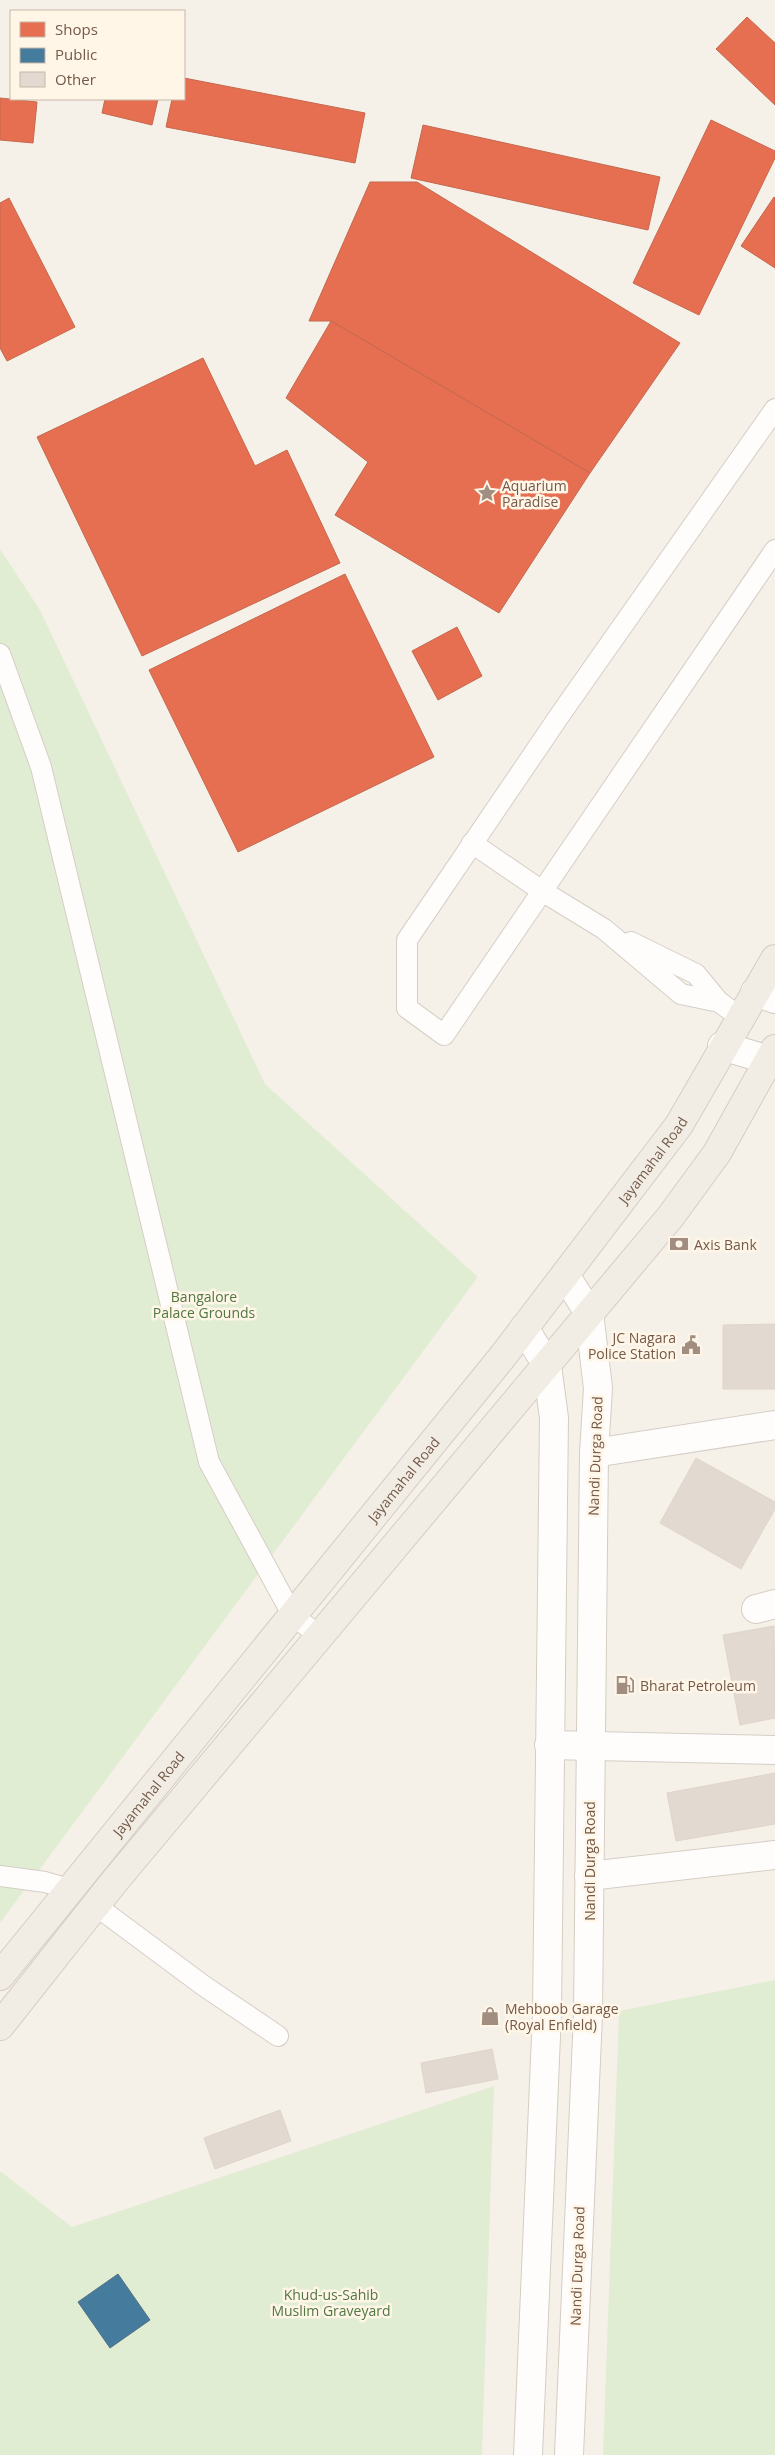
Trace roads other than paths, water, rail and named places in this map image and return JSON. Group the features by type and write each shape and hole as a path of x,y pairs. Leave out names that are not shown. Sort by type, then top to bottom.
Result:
{"main road":[{"name":"Jayamahal Road","path":"0,1976 293,1616 565,1275 679,1125 722,1046 729,1010 765,995 775,959"},
{"path":"0,2026 95,1906 671,1216 717,1153 773,1056 722,1046"},
{"name":"Nandi Durga Road","path":"565,1275 589,1313 598,1388 594,1453 588,2014 569,2455"},
{"path":"524,1328 548,1365 554,1418 547,2013 528,2455"},
{"path":"594,1453 775,1425"},
{"path":"549,1745 775,1750"},
{"path":"590,1876 775,1855"}],"lane":[{"path":"775,409 407,940 407,1008 444,1035 775,550"},
{"path":"0,654 41,767 209,1462 293,1616 320,1636"},
{"path":"472,844 542,891 604,929 681,994 729,1010"},
{"path":"0,1876 45,1882 69,1889"},
{"path":"95,1906 196,1980 278,2036"}],"place":[{"name":"Aquarium Paradise","path":"487,493"},
{"name":"Axis Bank","path":"679,1244"},
{"name":"JC Nagara Police Station","path":"691,1345"},
{"name":"Bharat Petroleum","path":"625,1685"},
{"name":"Mehboob Garage (Royal Enfield)","path":"490,2016"}],"park label":[{"name":"Bangalore Palace Grounds","path":"204,1304"},
{"name":"Khud-us-Sahib Muslim Graveyard","path":"331,2302"}]}
